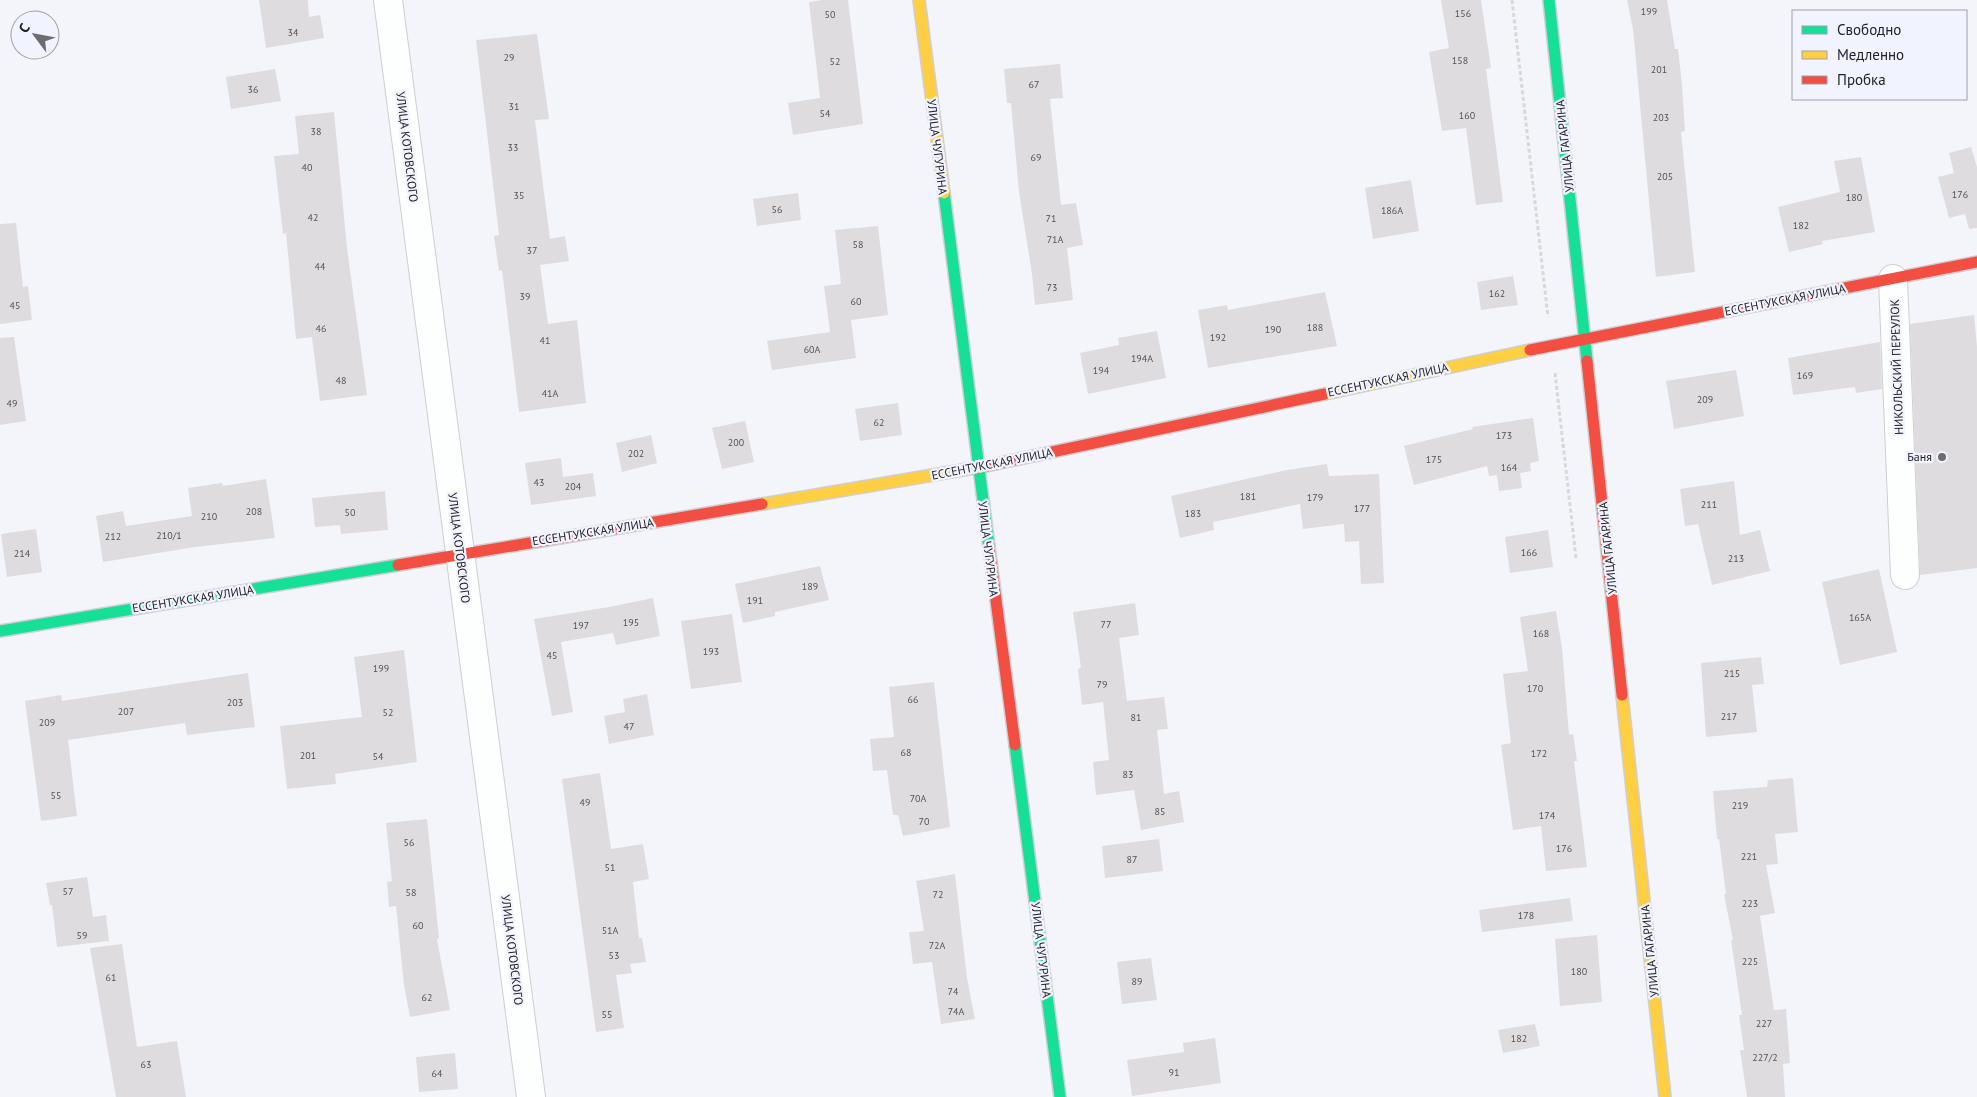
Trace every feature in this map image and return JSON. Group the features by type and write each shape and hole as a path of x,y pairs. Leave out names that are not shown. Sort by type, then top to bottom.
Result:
{"street":[{"name":"УЛИЦА КОТОВСКОГО","path":"388,0 531,1097"},
{"name":"УЛИЦА ЧУГУРИНА","path":"919,0 1060,1097"},
{"name":"УЛИЦА ГАГАРИНА","path":"1549,0 1665,1097"},
{"name":"ЕССЕНТУКСКАЯ УЛИЦА","path":"0,631 978,468 1552,345 1977,262"},
{"name":"НИКОЛЬСКИЙ ПЕРЕУЛОК","path":"1894,279 1905,575"}],"path":[{"path":"1512,0 1577,563"}],"building":[{"path":"259,0 308,0 309,17 320,15 324,38 266,48"},
{"path":"848,0 863,124 793,135 788,103 820,98 809,2"},
{"path":"1441,0 1481,0 1491,68 1486,69 1503,202 1476,205 1466,128 1442,131 1429,52 1449,48"},
{"path":"1627,0 1667,0 1675,49 1678,49 1682,84 1685,131 1681,132 1695,272 1656,277 1633,29"},
{"path":"537,34 549,119 535,120 550,239 565,236 569,261 540,265 548,324 577,320 586,403 519,412 502,270 499,271 494,236 499,235 476,40"},
{"path":"1060,64 1063,98 1050,99 1061,205 1076,203 1083,245 1067,248 1073,300 1035,305 1019,192 1011,103 1007,103 1004,69"},
{"path":"275,69 281,101 231,109 226,77"},
{"path":"334,112 347,248 367,395 320,401 312,337 296,339 286,233 283,234 274,156 299,154 295,116"},
{"path":"1971,147 1977,167 1977,228 1969,229 1965,214 1949,218 1938,177 1954,173 1949,153"},
{"path":"1861,157 1875,232 1822,241 1823,244 1789,252 1778,207 1840,192 1834,161"},
{"path":"1411,180 1419,231 1373,239 1365,188"},
{"path":"798,193 801,220 757,226 753,199"},
{"path":"16,223 23,287 28,286 32,320 0,324 0,224"},
{"path":"878,226 888,315 851,320 856,358 772,370 767,341 830,332 824,286 841,284 835,230"},
{"path":"1513,276 1518,305 1481,310 1477,282"},
{"path":"1325,292 1337,346 1208,368 1198,310 1227,305 1228,310"},
{"name":"Баня","path":"1974,315 1977,347 1977,568 1920,575 1910,324"},
{"path":"1157,331 1166,378 1088,394 1080,353 1119,345 1118,338"},
{"path":"14,337 26,421 0,425 0,338"},
{"path":"1880,342 1882,389 1856,393 1855,387 1793,395 1788,358"},
{"path":"1736,370 1744,416 1674,429 1666,381"},
{"path":"898,403 902,435 860,441 855,409"},
{"path":"1533,418 1539,461 1530,463 1531,471 1520,473 1522,488 1499,491 1497,475 1489,476 1487,466 1414,485 1404,446 1473,429 1472,427"},
{"path":"745,421 754,462 722,469 712,428"},
{"path":"651,435 657,463 622,472 616,443"},
{"path":"561,458 563,477 593,473 596,496 531,505 525,463"},
{"path":"1327,464 1329,476 1379,474 1384,583 1361,584 1359,541 1345,542 1344,524 1303,529 1300,504 1213,522 1214,530 1180,538 1171,496 1287,470"},
{"path":"266,479 275,538 195,547 103,562 96,516 123,511 126,526 192,516 188,488 222,483 223,486"},
{"path":"1734,481 1740,535 1760,530 1770,571 1712,585 1698,524 1685,526 1680,489"},
{"path":"385,491 388,530 341,534 340,525 315,527 312,498"},
{"path":"36,529 42,572 7,577 1,534"},
{"path":"1548,530 1553,567 1510,573 1505,537"},
{"path":"820,566 829,600 775,612 775,616 743,623 735,584"},
{"path":"1879,569 1897,652 1840,665 1822,582"},
{"path":"653,598 660,636 616,645 613,633 561,642 573,712 552,716 534,619"},
{"path":"1135,603 1139,635 1119,638 1127,701 1164,697 1168,729 1157,730 1164,794 1179,791 1184,822 1141,830 1134,790 1096,795 1093,762 1109,760 1103,702 1082,705 1078,669 1081,668 1073,612"},
{"path":"1556,611 1562,648 1569,735 1573,734 1577,761 1574,761 1587,867 1546,871 1541,826 1513,830 1501,745 1511,743 1503,674 1528,671 1520,617"},
{"path":"732,614 742,682 691,689 681,621"},
{"path":"404,650 417,762 335,774 336,784 287,789 280,726 362,717 354,657"},
{"path":"1761,657 1764,684 1752,685 1757,732 1706,737 1701,663"},
{"path":"248,673 255,727 187,735 185,723 68,740 77,816 41,821 25,701 61,695 62,701"},
{"path":"934,682 950,827 903,836 898,815 893,815 887,770 873,771 870,739 894,737 889,687"},
{"path":"647,694 654,735 609,744 604,716 625,712 623,699"},
{"path":"600,773 611,849 643,844 649,879 633,882 639,938 642,938 646,962 630,964 632,973 616,975 624,1028 596,1032 562,779"},
{"path":"1793,778 1798,832 1775,834 1778,864 1766,865 1775,913 1760,916 1774,1010 1786,1009 1790,1063 1783,1064 1785,1097 1747,1097 1740,1050 1744,1050 1739,1015 1742,1015 1731,940 1733,940 1724,894 1726,894 1719,839 1717,839 1713,791 1767,787 1768,780"},
{"path":"427,819 439,938 437,939 450,1010 410,1017 404,985 396,906 389,907 387,882 392,881 386,823"},
{"path":"1159,839 1163,871 1105,878 1102,846"},
{"path":"955,874 967,978 975,1019 941,1024 932,962 913,964 909,932 924,931 916,881"},
{"path":"87,877 93,917 106,915 109,941 57,947 52,905 50,905 46,883"},
{"path":"1570,898 1573,921 1482,932 1479,910"},
{"path":"1597,935 1602,1002 1560,1006 1555,939"},
{"path":"122,944 137,1047 177,1041 186,1097 116,1097 90,948"},
{"path":"1151,958 1157,1000 1122,1004 1117,962"},
{"path":"1535,1024 1540,1046 1503,1053 1498,1030"},
{"path":"1215,1038 1221,1083 1132,1096 1127,1060 1184,1052 1183,1043"},
{"path":"455,1053 458,1089 419,1092 416,1057"}],"traffic: fast":[{"path":"1549,0 1587,361"},
{"path":"944,193 989,547"},
{"path":"0,631 398,565"},
{"path":"1015,745 1060,1097"}],"traffic: slow":[{"path":"919,0 944,193"},
{"path":"1325,394 1530,350"},
{"path":"762,504 986,466"},
{"path":"1622,695 1665,1097"}],"traffic: jam":[{"path":"1530,350 1977,262"},
{"path":"1587,361 1622,695"},
{"path":"986,466 1325,394"},
{"path":"398,565 762,504"},
{"path":"989,547 1015,745"}],"place":[{"name":"Баня","path":"1942,457"}]}
